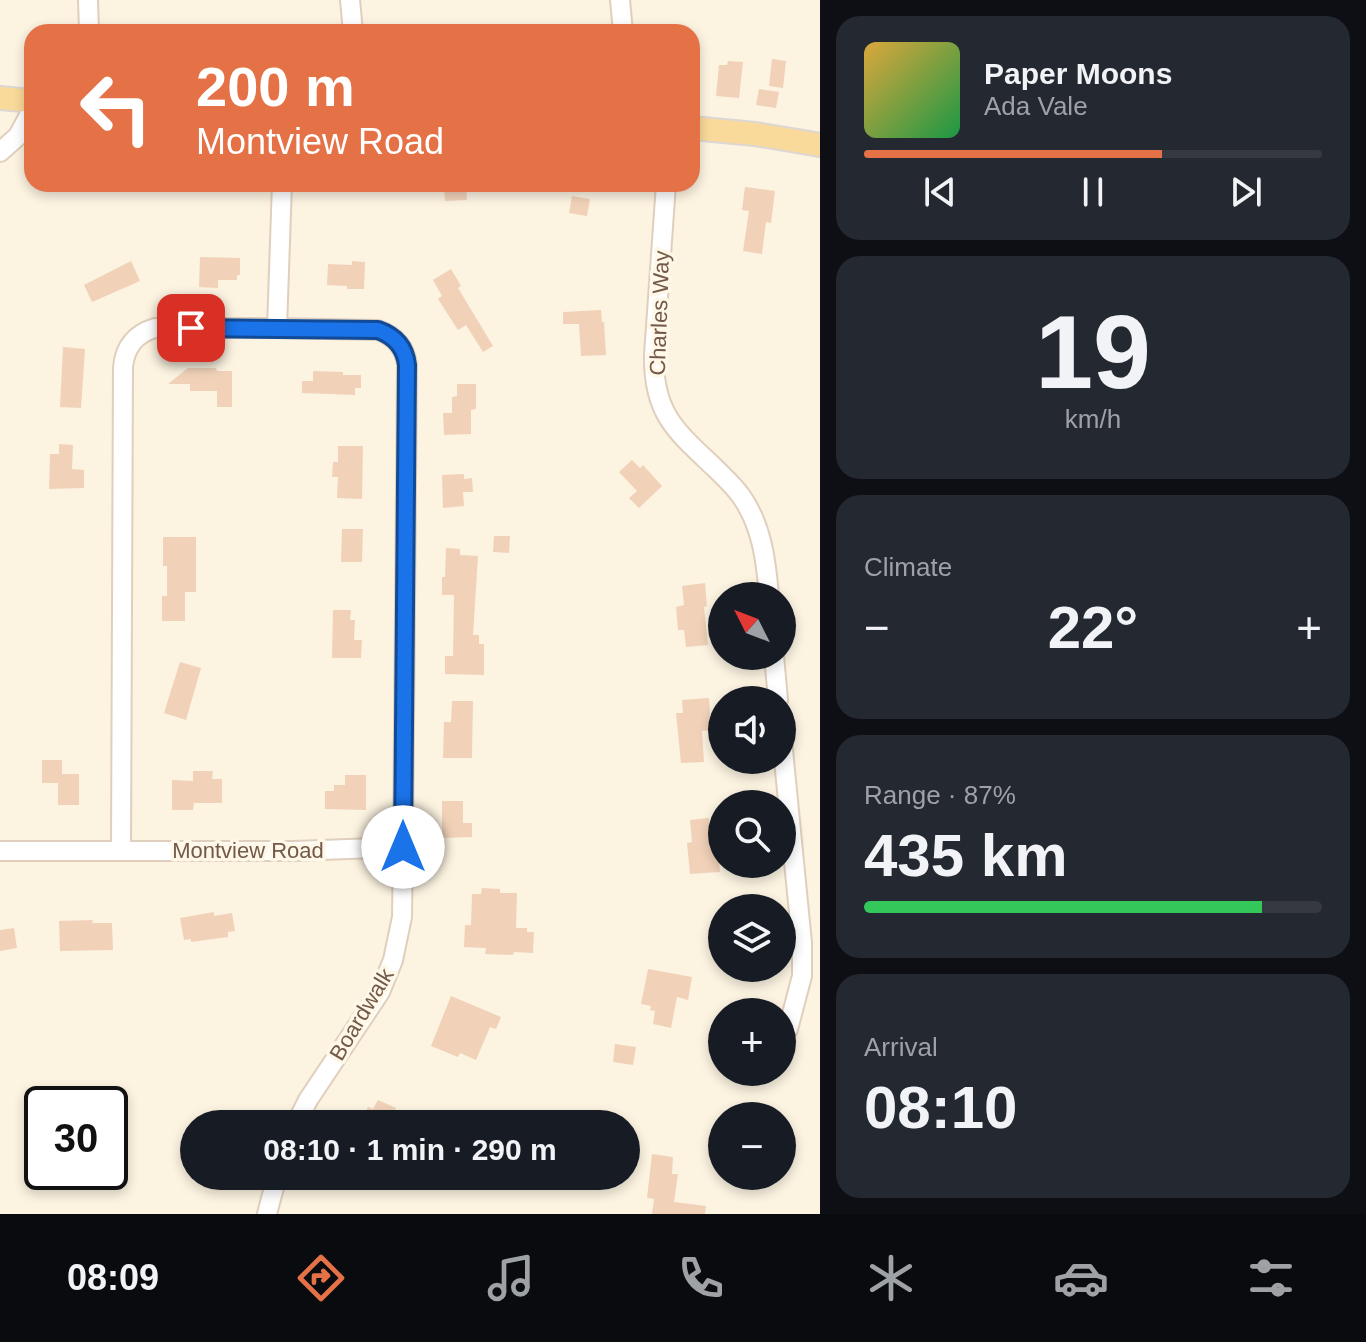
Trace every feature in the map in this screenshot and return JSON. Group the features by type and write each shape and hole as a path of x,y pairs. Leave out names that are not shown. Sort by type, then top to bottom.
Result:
{"main road":[{"path":"0,98 24,100"},
{"path":"700,129 820,145"}],"street":[{"path":"88,0 89,24"},
{"path":"350,0 352,24"},
{"path":"620,0 622,24"},
{"path":"0,152 18,136 24,125"},
{"path":"277,328 282,192"},
{"name":"Charles Way","path":"665,192 653,371 657,393 663,412 673,427 729,481 745,503 763,542 767,582"},
{"path":"121,851 123,367 125,353 137,337 155,328 378,330 397,340 403,349 406,360 407,562 403,847"},
{"path":"785,774 802,943 802,976 796,999"},
{"name":"Montview Road","path":"0,851 294,851 403,847"},
{"name":"Boardwalk","path":"303,1110 380,992 393,960 402,917 403,847"},
{"path":"267,1214 273,1190"}],"building":[{"path":"772,59 786,61 783,88 769,86"},
{"path":"728,61 743,62 739,98 716,96 719,65 727,65"},
{"path":"759,89 779,92 776,108 756,105"},
{"path":"745,187 775,191 771,223 766,222 762,254 743,251 749,211 742,210"},
{"path":"444,192 466,192 467,200 445,201"},
{"path":"572,196 590,199 587,216 569,213"},
{"path":"200,257 240,258 240,275 237,275 237,280 218,280 218,288 199,287"},
{"path":"131,261 140,281 92,302 84,285"},
{"path":"352,261 365,262 364,289 327,285 328,264 352,265"},
{"path":"451,269 461,286 458,288 493,346 483,352 466,325 458,330 438,299 442,296 433,280"},
{"path":"601,310 606,355 581,356 579,324 563,324 563,312"},
{"path":"63,347 85,349 81,408 60,407"},
{"path":"188,368 232,371 232,407 217,407 217,391 190,391 190,384 168,384"},
{"path":"313,371 361,375 361,388 355,388 355,395 302,393 302,381 313,381"},
{"path":"457,384 476,384 476,409 471,410 471,434 444,435 443,413 452,413 452,397 457,396"},
{"path":"59,444 73,445 72,469 84,470 84,488 49,489 50,454 59,454"},
{"path":"338,446 363,446 362,499 337,498 338,477 332,477 333,462 338,462"},
{"path":"632,460 640,468 643,465 662,486 639,508 629,498 637,491 619,472"},
{"path":"464,474 464,479 472,478 473,492 463,492 464,506 443,508 442,475"},
{"path":"342,529 363,529 362,562 341,562"},
{"path":"494,536 510,536 509,553 493,552"},
{"path":"163,537 196,537 196,592 185,592 185,621 162,621 162,596 167,596"},
{"path":"446,548 460,549 460,555 478,556 473,635 479,635 479,644 484,644 484,675 445,674 445,656 453,656 454,595 442,595"},
{"path":"705,583 708,645 686,647 684,630 678,630 676,607 684,605 682,586"},
{"path":"333,610 351,610 350,620 355,620 354,640 362,640 361,658 332,658"},
{"path":"180,662 201,668 186,720 164,713"},
{"path":"708,698 708,730 702,731 704,762 681,763 676,713 683,713 682,700"},
{"path":"452,701 473,701 472,758 443,758 444,722 451,722"},
{"path":"42,760 62,760 62,774 79,774 79,805 58,805 58,783 42,783"},
{"path":"193,771 213,771 212,779 222,779 222,803 194,803 193,810 172,810 172,780 193,781"},
{"path":"345,775 366,775 366,810 325,809 325,791 334,791 334,785 345,785"},
{"path":"442,801 463,801 463,823 472,823 472,837 442,838"},
{"path":"708,818 708,873 690,874 687,843 692,842 690,820"},
{"path":"482,888 500,889 500,893 517,893 516,928 534,932 533,953 485,954 486,948 464,947 465,925 471,925 472,894 481,894"},
{"path":"214,912 214,916 232,913 235,931 228,932 228,937 191,942 191,939 184,940 180,918"},
{"path":"93,920 92,923 112,923 113,950 60,951 59,921"},
{"path":"14,928 17,948 0,951 0,930"},
{"path":"648,969 692,977 688,1000 677,997 671,1028 653,1024 655,1011 650,1010 651,1006 641,1004"},
{"path":"451,996 501,1017 496,1029 490,1027 476,1060 460,1053 458,1057 431,1046"},
{"path":"615,1044 636,1047 633,1065 613,1062"},
{"path":"378,1100 396,1108 367,1110 368,1107 373,1109"},
{"path":"652,1154 673,1157 672,1174 678,1174 674,1202 706,1206 705,1214 652,1214 654,1199 647,1198"}],"route":[{"path":"191,328 378,330 393,337 403,349 407,365 407,562 403,847"}]}
